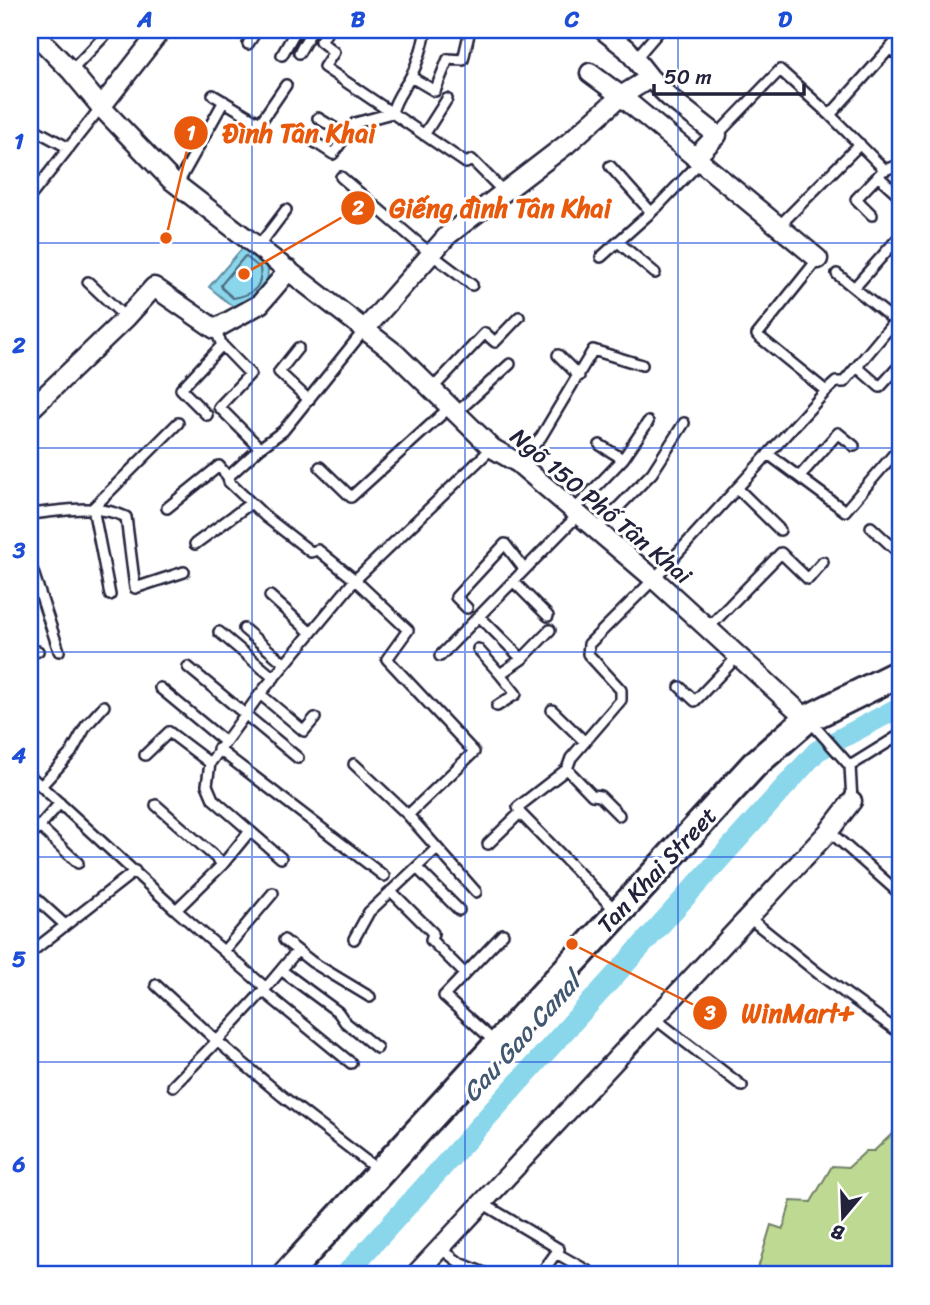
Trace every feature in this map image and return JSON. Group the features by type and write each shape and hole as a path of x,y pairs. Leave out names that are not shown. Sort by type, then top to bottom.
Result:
{"street":[{"name":"Ngõ 150 Phố Tân Khai","path":"31,30 177,185 396,352 492,448 518,463 654,579 813,724"},
{"path":"101,107 161,30"},
{"path":"603,30 636,58 650,78 669,97 717,135 698,159"},
{"path":"590,73 818,259"},
{"path":"365,329 448,235 567,144 621,96 650,78"},
{"path":"30,410 126,318 154,287 219,337 260,304 289,270"},
{"name":"Tan Khai Street","path":"286,1275 754,765 813,724 900,673"},
{"path":"415,1275 829,831 852,801"}],"lane":[{"path":"71,71 110,30"},
{"path":"248,44 257,30"},
{"path":"282,55 296,30"},
{"path":"299,53 312,30"},
{"path":"392,113 395,102 411,77 426,30"},
{"path":"411,77 435,91 447,59 463,60 470,30"},
{"path":"636,58 660,30"},
{"path":"326,31 320,41 334,52 324,67 466,163 472,160 504,192"},
{"path":"830,115 900,37"},
{"path":"890,48 900,57"},
{"path":"717,135 780,70 860,144 900,196"},
{"path":"213,95 260,123 286,85"},
{"path":"424,135 447,99"},
{"path":"177,185 223,101"},
{"path":"30,197 101,107"},
{"path":"313,141 333,153 355,123 392,113"},
{"path":"318,118 346,135"},
{"path":"30,127 69,148"},
{"path":"779,226 860,144"},
{"path":"601,257 651,212 698,159"},
{"path":"872,215 856,199 881,173 900,164"},
{"path":"610,166 651,212"},
{"path":"341,177 431,254 472,285"},
{"path":"258,247 286,210"},
{"path":"854,288 900,236"},
{"path":"618,242 655,273"},
{"path":"818,259 757,335 826,390"},
{"path":"618,913 520,813 518,807 567,769 571,758 621,700 623,695 588,654 589,643 654,579 826,390 836,382 844,382 895,321 837,274"},
{"path":"88,282 126,318"},
{"path":"432,389 485,333 495,342 519,317"},
{"path":"228,477 283,431 365,329"},
{"path":"207,415 181,389 219,337 250,374 219,407 260,448"},
{"path":"298,348 279,372 309,400"},
{"path":"518,463 541,437 593,350 642,365"},
{"path":"558,355 579,376"},
{"path":"320,467 351,497 510,364"},
{"path":"857,367 880,387 900,365"},
{"path":"440,656 513,581 623,459 648,422"},
{"path":"596,530 652,473 684,423"},
{"path":"93,508 178,424"},
{"path":"799,477 838,433 854,446"},
{"path":"600,445 623,459"},
{"path":"768,454 845,511 900,447"},
{"path":"281,858 210,794 207,777 210,763 260,694 355,580 492,448"},
{"path":"167,508 219,466 229,482 251,503 311,552 318,550 412,633 387,659 474,752 408,815"},
{"path":"737,488 780,530"},
{"path":"195,544 251,503"},
{"path":"93,508 110,595"},
{"path":"30,514 93,508 112,511 126,517 135,588 184,572"},
{"path":"871,527 900,554"},
{"path":"467,608 456,597 505,544 524,569"},
{"path":"708,628 780,553 808,579 823,562"},
{"path":"30,563 59,652"},
{"path":"513,581 548,616"},
{"path":"270,596 311,633"},
{"path":"479,616 522,659"},
{"path":"244,629 285,664"},
{"path":"500,674 522,659 551,630"},
{"path":"219,632 274,678"},
{"path":"478,649 516,694 497,706"},
{"path":"680,687 695,701 738,656"},
{"path":"187,667 298,758"},
{"path":"160,688 221,745 384,876"},
{"path":"260,694 304,732 316,718"},
{"path":"41,786 71,753 86,726 104,706"},
{"path":"552,710 585,742"},
{"path":"813,724 848,763 852,801"},
{"path":"145,755 169,732 210,763"},
{"path":"848,763 900,735"},
{"path":"354,764 408,815 476,892"},
{"path":"567,769 592,795 600,796 619,815"},
{"path":"30,776 265,990 351,1063"},
{"path":"30,837 60,803"},
{"path":"156,805 223,864"},
{"path":"488,844 520,813"},
{"path":"39,826 78,863"},
{"path":"176,910 223,864 250,831"},
{"path":"829,831 900,894"},
{"path":"354,939 369,912 436,849"},
{"path":"417,868 459,910"},
{"path":"30,953 135,871"},
{"path":"391,891 433,933 431,940 464,973"},
{"path":"30,893 64,924"},
{"path":"223,951 273,893"},
{"path":"748,917 819,974 900,1033"},
{"path":"498,1044 444,996 502,934"},
{"path":"284,940 370,997"},
{"path":"173,1086 265,990 297,951"},
{"path":"281,970 338,1012 345,1022 377,1048"},
{"path":"156,985 282,1096 380,1172"},
{"path":"654,1018 743,1086"},
{"path":"481,1203 559,1249 540,1275"},
{"path":"440,1248 460,1263 489,1275"},
{"path":"556,1253 595,1275"}],"green space":[{"path":"893,1133 900,1133 900,1275 756,1275 771,1225 783,1229 791,1201 811,1202 832,1166 849,1167 866,1151 874,1151"}],"water":[{"path":"245,245 268,265 267,283 256,298 232,306 209,287"}],"waterway":[{"name":"Cau Gao Canal","path":"345,1275 817,751 900,707"}],"place":[{"name":"Đình Tân Khai","path":"166,238"},
{"name":"Giếng đình Tân Khai","path":"244,274"},
{"name":"WinMart+","path":"572,944"}]}
